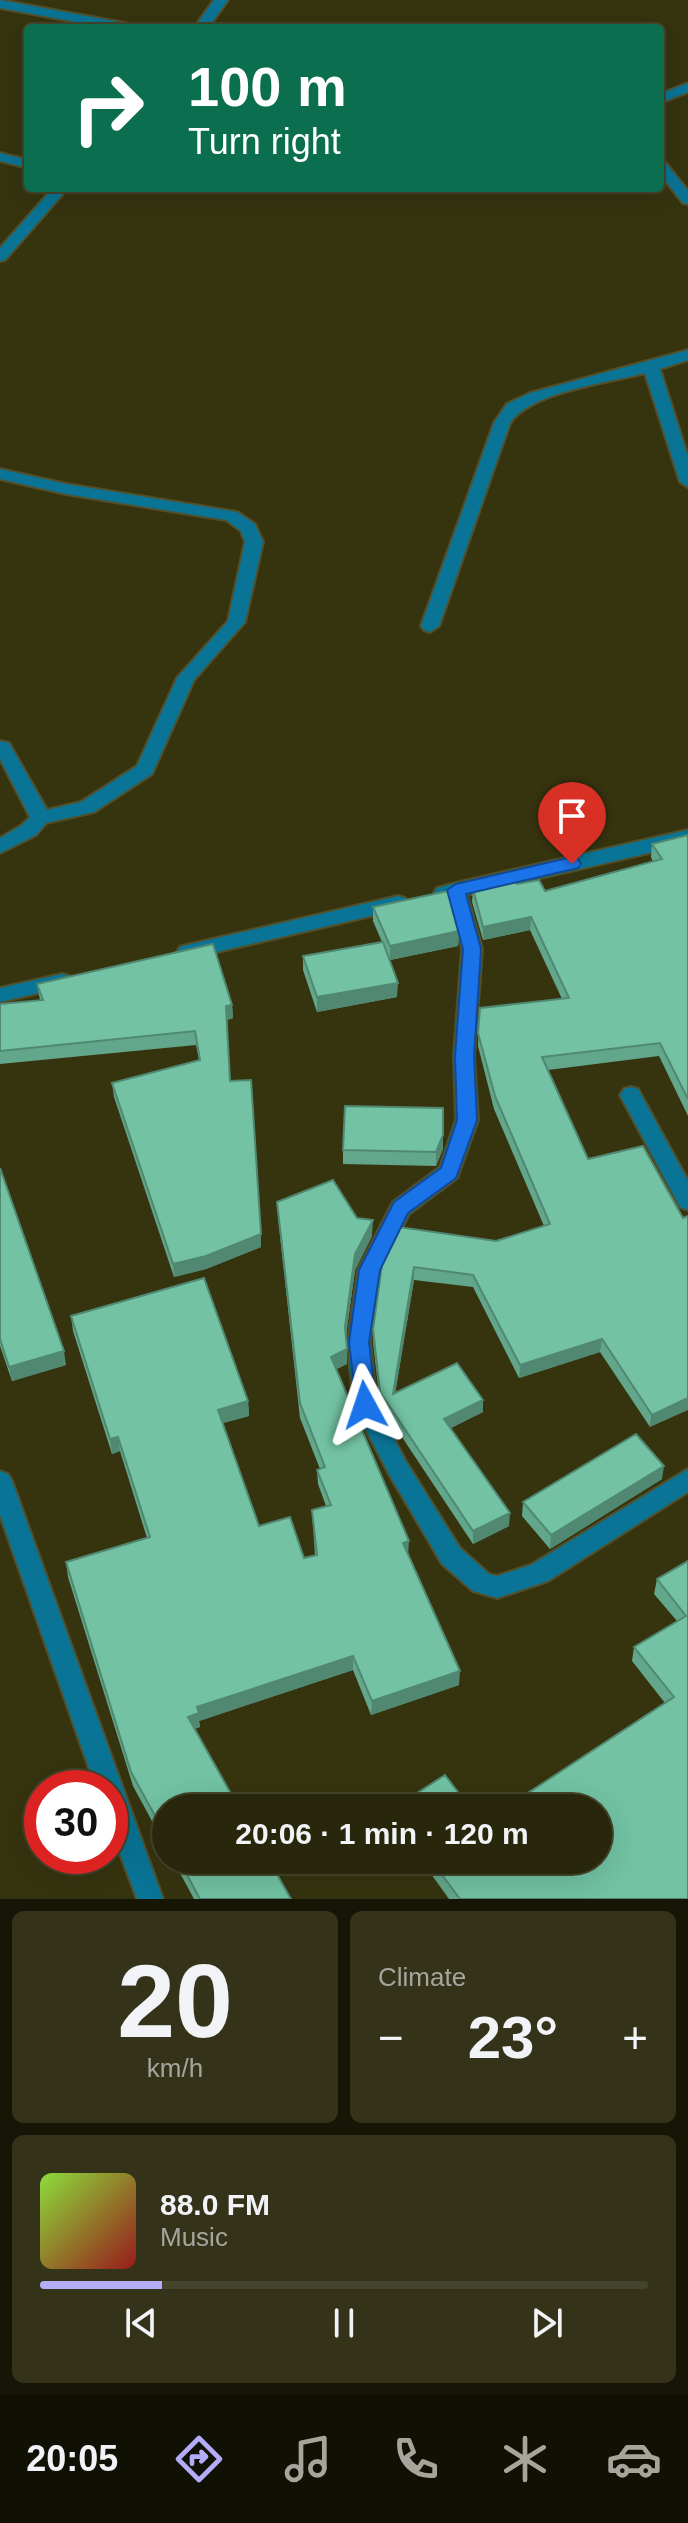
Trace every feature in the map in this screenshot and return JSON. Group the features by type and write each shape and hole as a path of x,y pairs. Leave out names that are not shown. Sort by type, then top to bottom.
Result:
{"street":[{"path":"204,24 221,0"},
{"path":"0,4 108,24"},
{"path":"664,97 688,87"},
{"path":"0,157 24,163"},
{"path":"664,170 688,200"},
{"path":"0,257 57,192"},
{"path":"430,626 502,423 513,407 536,396 688,355"},
{"path":"651,367 688,482"},
{"path":"0,474 66,489 231,516 249,528 254,542 236,622 186,678 145,770 87,807 40,818 29,830 0,846"},
{"path":"2,747 36,805 40,818"},
{"path":"167,957 688,837"},
{"path":"456,890 472,949 464,1056 467,1120 449,1172 401,1208 369,1270 359,1342 365,1405 397,1467 451,1556 482,1583 497,1587 539,1573 688,1479"},
{"path":"0,995 76,978"},
{"path":"631,1095 688,1201"},
{"path":"0,1481 103,1770"},
{"path":"128,1838 150,1899"}],"building":[{"path":"688,835 688,1099 660,1043 542,1057 588,1159 643,1146 683,1218 688,1216 688,1398 652,1415 602,1339 520,1365 473,1275 414,1267 393,1394 457,1363 483,1400 444,1419 510,1513 473,1531 380,1392 373,1329 383,1258 399,1227 496,1241 550,1224 495,1096 478,1033 480,1008 569,998 531,917 483,927 473,889 514,879 517,884 539,880 545,891 662,859 652,844"},
{"path":"448,891 459,931 390,946 373,907"},
{"path":"383,942 398,983 317,997 303,956"},
{"path":"213,944 232,1005 226,1006 230,1081 251,1080 261,1234 206,1256 173,1264 112,1083 200,1060 195,1031 0,1051 0,1004 43,1000 37,984"},
{"path":"345,1106 443,1108 443,1135 436,1152 343,1150"},
{"path":"0,1168 64,1351 9,1367 0,1339"},
{"path":"333,1180 357,1218 373,1220 355,1254 345,1327 347,1349 331,1357 409,1541 403,1543 460,1671 372,1701 353,1656 197,1707 199,1713 188,1717 231,1794 152,1794 152,1810 131,1772 66,1562 150,1537 118,1437 110,1439 71,1316 204,1278 248,1401 218,1410 259,1526 290,1517 304,1558 317,1555 312,1510 331,1505 317,1470 325,1467 300,1403 277,1202"},
{"path":"636,1434 664,1466 551,1535 523,1502"},
{"path":"688,1561 688,1899 460,1899 441,1874 612,1874 612,1794 526,1794 674,1697 634,1647 686,1616 657,1579"},
{"path":"445,1775 459,1794 416,1794"},
{"path":"187,1874 277,1874 291,1899 200,1899"}],"route":[{"path":"365,1405 359,1342 369,1270 401,1208 449,1172 467,1120 464,1056 472,949 456,890 572,864"}]}
